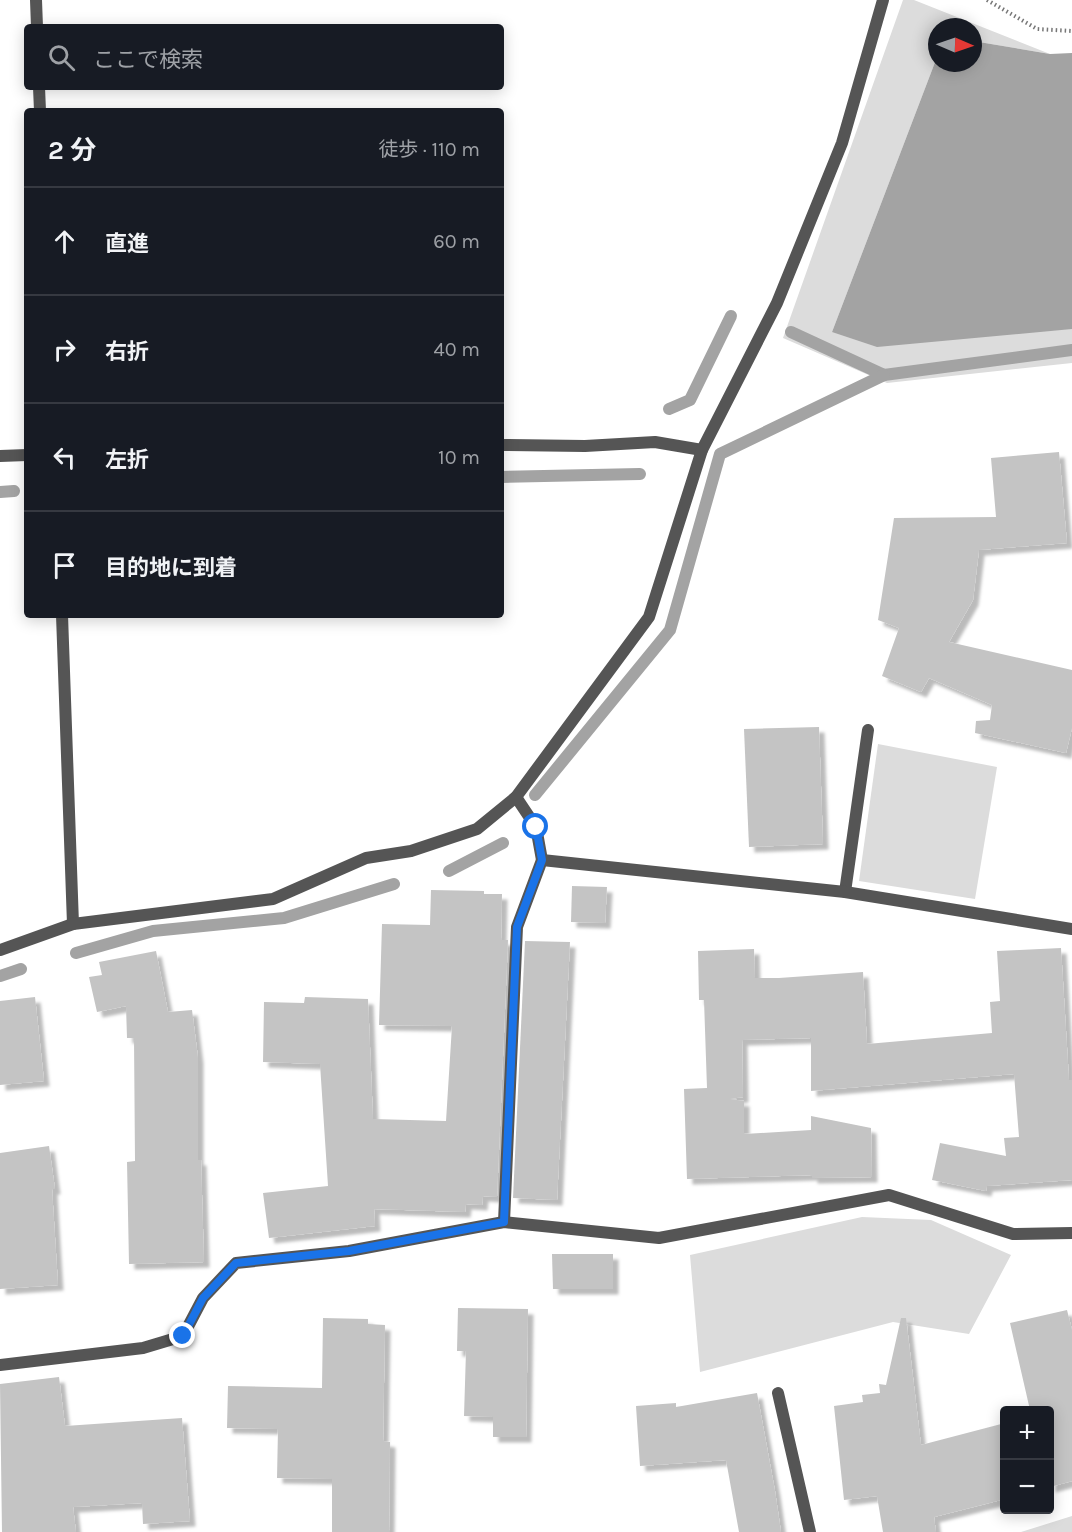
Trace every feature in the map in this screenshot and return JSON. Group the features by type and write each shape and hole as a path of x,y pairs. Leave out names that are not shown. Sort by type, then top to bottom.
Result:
{"street":[{"path":"36,0 37,24"},
{"path":"0,950 73,924 273,899 366,858 411,851 477,829 516,797 649,617 702,450 777,303 842,143 883,0"},
{"path":"39,90 40,108"},
{"path":"504,445 655,442 702,450"},
{"path":"0,456 24,455"},
{"path":"62,618 73,924"},
{"path":"845,892 868,729"},
{"path":"504,1222 517,927 542,860 536,827 516,797"},
{"path":"542,860 845,892 1072,929"},
{"path":"0,1365 143,1348 183,1336 203,1298 236,1263 349,1251 504,1222 659,1238 889,1195 1013,1234 1072,1233"},
{"path":"778,1393 810,1532"}],"path":[{"path":"987,0 1037,29 1072,31"}],"shaded area":[{"path":"903,0 914,0 959,18 928,18 928,72 931,72 832,332 1072,329 1072,363 887,383 783,338"},
{"path":"982,27 1050,54 982,43"},
{"path":"982,43 1050,54 1072,53 1072,329 877,347 832,332 931,72 982,72"},
{"path":"878,744 997,767 975,899 859,881"},
{"path":"862,1217 931,1220 1011,1255 969,1334 893,1322 700,1372 690,1255"},
{"path":"1072,1516 1072,1532 1021,1532"}],"building":[{"path":"1059,452 1067,543 979,550 973,600 949,642 1072,670 1072,728 1066,753 975,733 976,721 990,720 992,705 929,678 921,692 882,676 899,628 878,620 894,518 996,517 991,458"},
{"path":"819,727 823,844 749,847 744,729"},
{"path":"572,886 607,887 605,923 571,922"},
{"path":"431,890 484,891 484,894 502,894 501,940 508,940 497,1197 483,1196 482,1205 466,1204 465,1212 374,1209 375,1226 269,1238 263,1193 328,1186 320,1064 263,1062 264,1002 304,1003 305,997 368,999 373,1119 446,1121 452,1026 379,1025 382,924 430,925"},
{"path":"525,941 570,942 557,1200 513,1198"},
{"path":"1061,948 1069,1080 1072,1080 1072,1180 987,1186 986,1191 932,1180 940,1143 1006,1156 1004,1138 1019,1137 1014,1074 811,1091 811,1038 742,1040 743,1097 730,1099 744,1101 744,1134 811,1130 811,1116 871,1128 872,1177 812,1178 812,1175 687,1179 684,1089 707,1088 704,1000 699,1000 698,951 754,949 755,978 863,972 867,1044 992,1033 990,1002 1000,1001 997,951"},
{"path":"156,951 168,1012 192,1010 198,1058 198,1160 201,1160 204,1262 129,1264 127,1162 135,1161 134,1038 127,1038 126,1006 97,1012 89,977 102,975 99,962"},
{"path":"35,997 44,1081 0,1085 0,1001"},
{"path":"49,1146 55,1189 52,1189 58,1285 0,1289 0,1153"},
{"path":"552,1254 613,1254 613,1289 553,1289"},
{"path":"458,1308 528,1309 526,1437 493,1437 493,1417 464,1416 466,1351 457,1351"},
{"path":"1067,1310 1072,1330 1072,1481 1054,1486 1054,1406 1029,1406 1010,1323"},
{"path":"323,1318 368,1319 368,1324 385,1325 383,1441 390,1442 389,1532 332,1532 332,1479 277,1478 278,1429 227,1428 228,1386 322,1388"},
{"path":"901,1318 906,1318 921,1445 1000,1424 1000,1500 934,1517 936,1532 883,1532 877,1496 844,1500 834,1406 863,1402 862,1395 880,1393 879,1384 886,1385"},
{"path":"59,1377 65,1426 182,1418 190,1521 143,1524 142,1503 73,1507 76,1532 2,1532 0,1384"},
{"path":"757,1393 781,1532 739,1532 726,1460 640,1466 636,1406 676,1403 676,1407"}],"waterway":[{"path":"669,409 690,400 731,316"},
{"path":"791,332 884,375 1072,350"},
{"path":"535,795 670,630 720,454 884,375"},
{"path":"504,477 640,474"},
{"path":"0,492 14,491"},
{"path":"449,871 503,843"},
{"path":"76,953 153,931 284,918 394,884"},
{"path":"0,976 21,969"}],"route":[{"path":"183,1336 203,1298 236,1263 349,1251 504,1222 517,927 542,860 536,827"}]}
